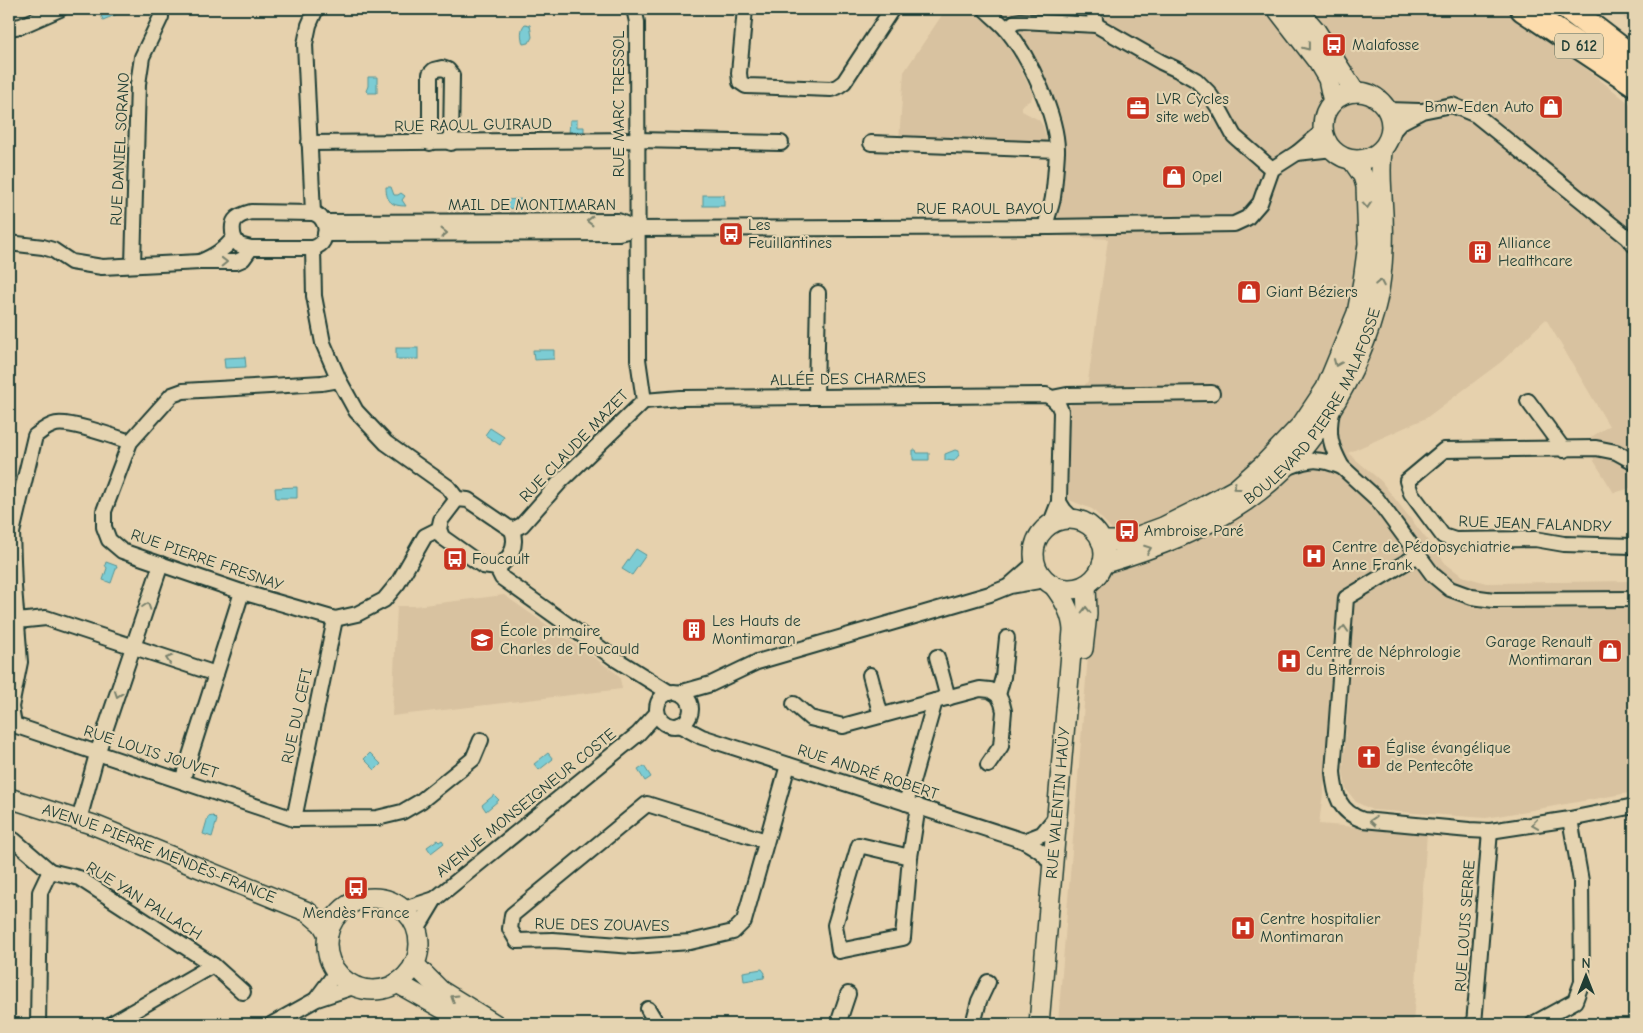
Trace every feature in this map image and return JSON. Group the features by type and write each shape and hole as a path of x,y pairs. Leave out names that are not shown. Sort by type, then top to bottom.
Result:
{"highway":[{"name":"D 612","path":"1523,9 1634,82"},
{"name":"D 612","path":"1542,9 1634,82"},
{"name":"D 612","path":"1569,9 1634,59"},
{"name":"D 612","path":"1576,9 1604,35"}],"street":[{"path":"9,28 21,26 60,9"},
{"name":"RUE DANIEL SORANO","path":"133,265 138,84 142,58 161,17 160,9"},
{"path":"313,213 305,44 309,25 316,9"},
{"name":"RUE MARC TRESSOL","path":"634,9 637,22 637,229"},
{"path":"745,9 739,73 740,82 746,86 831,89 844,82 892,9"},
{"path":"985,9 1006,29 1019,48 1042,91 1053,122 1057,150 1053,197 1046,220 1046,227"},
{"path":"1093,9 1096,25"},
{"path":"1277,9 1318,62 1328,79 1333,102"},
{"path":"1297,9 1316,31 1355,92"},
{"path":"1006,29 1015,22 1021,21 1096,25 1160,62 1196,80 1208,92 1234,136 1272,170 1297,153 1323,131"},
{"path":"430,143 430,74 434,70 442,68 448,70 452,75 451,143"},
{"path":"1392,132 1392,121 1388,110 1378,99 1372,95 1355,92 1339,96 1327,110 1323,120 1323,131 1328,145 1338,155 1352,160 1368,159 1382,151 1392,132 1401,122 1422,111"},
{"path":"1388,110 1422,111 1452,105 1476,115 1627,237 1634,245"},
{"name":"RUE RAOUL GUIRAUD","path":"309,143 637,140 781,143"},
{"path":"871,143 1057,150"},
{"path":"1297,153 1333,149"},
{"name":"BOULEVARD PIERRE MALAFOSSE","path":"1102,564 1196,531 1228,514 1258,494 1286,468 1313,437 1332,409 1358,359 1365,341 1381,277 1383,242 1382,195 1379,172 1382,151"},
{"name":"BOULEVARD PIERRE MALAFOSSE","path":"1101,541 1125,541 1163,527 1203,508 1236,489 1263,465 1302,424 1326,388 1357,313 1364,281 1368,244 1366,186 1363,176 1352,160"},
{"name":"RUE RAOUL BAYOU","path":"637,229 1234,224 1247,218 1260,203 1272,170"},
{"path":"251,212 313,213 319,214 324,228 323,241 319,246 313,248 251,248 239,245 234,238 233,226 234,220 240,215 251,212"},
{"name":"MAIL DE MONTIMARAN","path":"324,228 618,221 637,229"},
{"name":"RUE CLAUDE MAZET","path":"512,530 522,525 560,482 644,401 638,359 637,229"},
{"path":"200,262 216,255 234,238"},
{"path":"9,243 26,244 53,250 62,257 78,264 102,267 236,262 243,259 251,248"},
{"path":"313,248 317,316 323,343 339,380 356,411 386,443 448,487 457,500"},
{"path":"816,397 818,293"},
{"name":"RUE PIERRE FRESNAY","path":"335,619 242,592 122,551 109,540 104,526 104,511 130,442 172,395 183,392 322,383 339,380"},
{"name":"ALLÉE DES CHARMES","path":"644,401 681,398 1046,395 1052,398 1067,395 1212,393"},
{"path":"1050,525 1059,502 1061,411 1058,404 1052,398"},
{"path":"1528,401 1564,450"},
{"path":"1332,409 1329,436 1333,451 1342,467 1377,499 1433,575 1450,589 1472,597 1494,600 1634,599"},
{"name":"RUE LOUIS JOUVET","path":"130,442 96,431 58,424 45,428 35,436 12,533 20,662 10,707 14,725 294,819 377,818 402,812 421,801 473,759 481,740"},
{"name":"RUE JEAN FALANDRY","path":"1634,462 1616,452 1602,449 1444,450 1407,481 1411,493 1443,536 1455,540 1535,539 1564,544 1632,546 1634,544"},
{"path":"1286,468 1311,459 1329,462 1342,467"},
{"path":"457,500 468,500 512,530 515,538 515,547 504,563 497,568 482,566 442,537 439,528 441,520 457,500"},
{"path":"1059,502 1074,520"},
{"path":"1066,520 1074,520 1087,525 1101,541 1104,556 1102,564 1096,576 1086,585 1064,589 1049,583 1039,572 1035,563 1036,541 1050,525 1066,520"},
{"path":"335,619 357,614 384,600 398,583 425,536 439,528"},
{"path":"1418,555 1346,598 1333,772 1334,792 1339,803 1354,817 1363,820 1490,831 1570,819 1634,806"},
{"name":"AVENUE MONSEIGNEUR COSTE","path":"1010,586 1035,563"},
{"path":"79,820 97,754 161,564"},
{"path":"497,568 502,578 642,677 688,699 682,718 662,721 652,691 642,677"},
{"name":"AVENUE MONSEIGNEUR COSTE","path":"674,693 711,684 757,662 990,594 1010,586 1049,583"},
{"name":"RUE VALENTIN HAÜY","path":"1039,1024 1073,630 1072,620 1063,599 1049,583"},
{"name":"RUE VALENTIN HAÜY","path":"1051,1024 1086,614 1086,585"},
{"path":"182,781 242,592"},
{"path":"18,621 46,618 216,674"},
{"name":"RUE DU CEFI","path":"294,819 335,619"},
{"path":"998,695 1003,677 1007,638"},
{"path":"910,857 858,845 835,925 839,950 903,938 910,857 912,805 942,700 937,657"},
{"path":"870,675 881,716"},
{"name":"AVENUE MONSEIGNEUR COSTE","path":"638,734 682,718 711,684"},
{"path":"794,704 810,718 843,726 980,689 990,690 998,695 1004,711 1001,746 988,765"},
{"path":"657,709 660,699 674,693"},
{"name":"AVENUE MONSEIGNEUR COSTE","path":"417,929 435,899 638,734 657,709"},
{"name":"RUE ANDRÉ ROBERT","path":"682,718 702,737 1024,841 1041,850 1047,856 1052,867"},
{"name":"RUE DES ZOUAVES","path":"766,840 647,804 512,915 510,929 517,942 553,940 632,946 690,942 733,932 744,921 788,765"},
{"name":"AVENUE PIERRE MENDÈS-FRANCE","path":"9,798 79,820 308,912 322,924 328,934"},
{"path":"1024,841 1042,834 1056,817"},
{"path":"1533,1024 1574,1001 1582,982 1581,881 1570,819"},
{"name":"RUE LOUIS SERRE","path":"1474,1024 1490,831"},
{"path":"9,838 14,840 50,871 40,892 38,1024"},
{"name":"RUE YAN PALLACH","path":"50,871 79,878 213,965 243,992"},
{"path":"370,898 382,899 404,909 412,918 417,929 419,941 418,953 407,975 397,983 384,988 370,989 356,986 345,980 337,971 330,958 327,946 328,934 332,923 339,913 348,905 370,898"},
{"name":"AVENUE MONSEIGNEUR COSTE","path":"404,909 435,899"},
{"name":"AVENUE PIERRE MENDÈS-FRANCE","path":"308,912 339,913"},
{"path":"414,964 440,990 495,1024"},
{"path":"110,1024 213,965"},
{"path":"317,999 337,971"},
{"path":"973,1024 979,1001 988,982"},
{"path":"397,983 470,1024"},
{"path":"272,1024 317,999 356,986"},
{"path":"840,1024 840,1018 848,994"},
{"path":"648,1009 657,1024"}],"shaded area":[{"path":"946,9 976,9 995,26 1017,62 1033,94 1031,100 1022,105 1022,111 1039,120 1043,126 1048,146 899,140 904,72"},
{"path":"996,9 1511,9 1634,107 1634,487 1614,493 1594,461 1591,437 1609,426 1546,319 1501,362 1426,418 1348,453 1381,481 1446,564 1462,576 1486,583 1634,581 1634,792 1486,818 1372,810 1356,802 1346,789 1343,771 1349,694 1332,693 1326,771 1319,824 1427,833 1413,1024 1060,1024 1058,1022 1093,594 1102,580 1115,567 1111,528 1092,509 1069,500 1069,407 1088,381 1108,239 1058,236 1058,143 1020,42"},
{"path":"1612,9 1634,9 1634,25"},
{"name":"École primaire Charles de Foucauld","path":"504,595 616,673 620,678 622,689 392,716 397,606 415,606"}],"water":[{"path":"110,9 118,9 120,13 103,20 100,13"},
{"path":"525,24 530,25 532,37 529,43 523,44 521,33"},
{"path":"368,77 377,77 377,93 368,93 366,91"},
{"path":"570,120 577,120 577,127 584,127 584,134 569,134"},
{"path":"386,187 391,187 394,195 401,193 405,196 402,200 406,206 391,202 387,196"},
{"path":"703,195 724,195 724,206 703,206"},
{"path":"521,199 521,208 503,209 500,204 503,200"},
{"path":"396,348 418,348 418,359 396,359"},
{"path":"533,350 554,350 554,359 534,360"},
{"path":"245,357 246,367 225,368 224,358"},
{"path":"490,428 504,437 500,445 485,435"},
{"path":"913,450 916,450 917,453 929,453 929,460 913,460"},
{"path":"955,450 959,451 959,455 954,461 945,460 945,454"},
{"path":"297,487 297,498 276,498 275,488"},
{"path":"636,549 646,555 632,575 622,569"},
{"path":"106,562 117,566 111,583 103,580 107,568"},
{"path":"370,753 381,764 375,770 364,759"},
{"path":"548,753 553,759 539,770 534,764"},
{"path":"644,766 651,777 645,781 638,770"},
{"path":"494,795 499,800 486,811 482,805"},
{"path":"213,816 217,820 212,837 203,834 208,817"},
{"path":"437,840 439,842 442,840 444,843 431,853 427,847"},
{"path":"762,969 765,973 764,978 744,981 743,972"}],"place":[{"name":"Malafosse","path":"1334,45"},
{"name":"Bmw-Eden Auto","path":"1551,107"},
{"name":"LVR Cycles site web","path":"1138,108"},
{"name":"Opel","path":"1174,177"},
{"name":"Les Feuillantines","path":"731,234"},
{"name":"Alliance Healthcare","path":"1480,252"},
{"name":"Giant Béziers","path":"1249,292"},
{"name":"Ambroise Paré","path":"1127,531"},
{"name":"Centre de Pédopsychiatrie Anne Frank","path":"1314,556"},
{"name":"Foucault","path":"455,559"},
{"name":"Les Hauts de Montimaran","path":"694,630"},
{"name":"École primaire Charles de Foucauld","path":"482,640"},
{"name":"Garage Renault Montimaran","path":"1610,651"},
{"name":"Centre de Néphrologie du Biterrois","path":"1289,661"},
{"name":"Église évangélique de Pentecôte","path":"1369,757"},
{"name":"Mendès France","path":"356,888"},
{"name":"Centre hospitalier Montimaran","path":"1243,928"}]}
